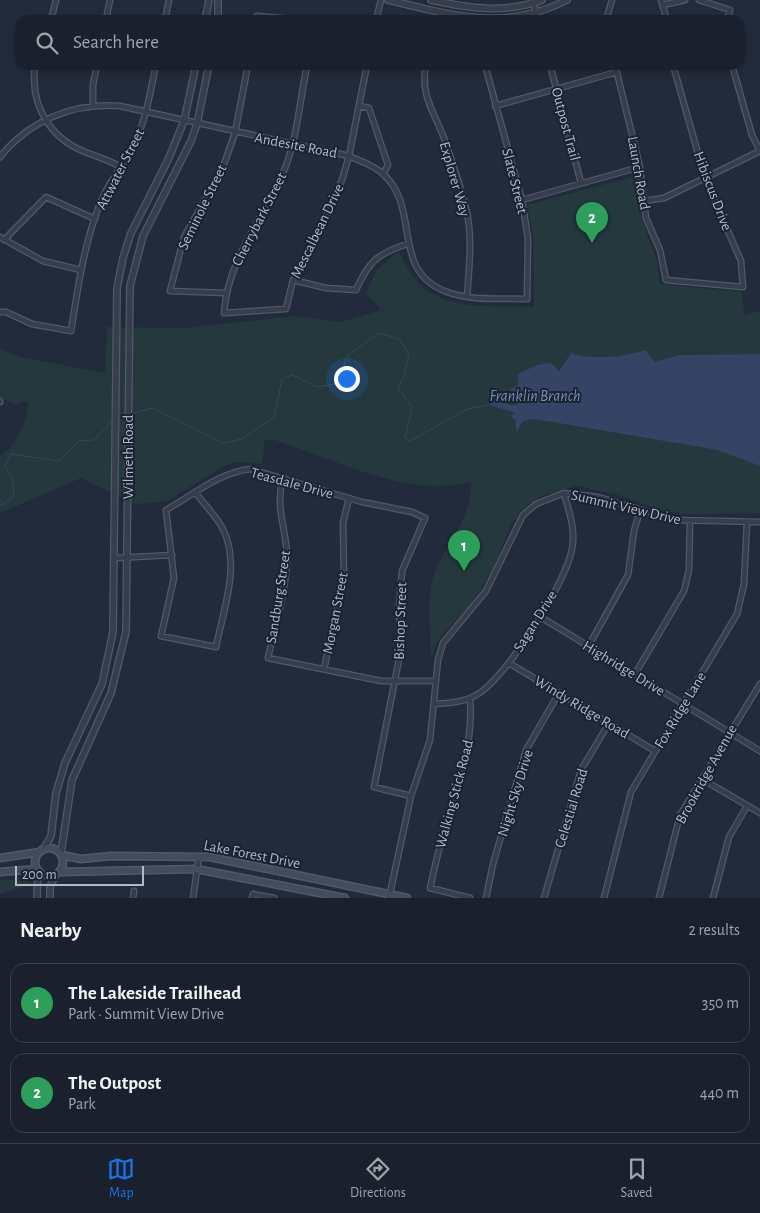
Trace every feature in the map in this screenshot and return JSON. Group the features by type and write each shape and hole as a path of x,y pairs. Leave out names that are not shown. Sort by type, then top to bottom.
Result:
{"main road":[{"path":"0,858 52,848 61,854 63,864 58,873 47,876 37,870 0,872"},
{"path":"37,870 36,860 41,851"},
{"name":"Lake Forest Drive","path":"61,854 81,860 111,856 199,856 223,859 390,896 407,898"},
{"name":"Lake Forest Drive","path":"58,873 196,869 345,898"}],"street":[{"path":"52,15 56,0"},
{"path":"107,15 110,0"},
{"path":"166,15 168,0"},
{"path":"206,15 209,0"},
{"path":"218,0 218,15"},
{"path":"377,15 381,0"},
{"path":"388,0 460,15"},
{"path":"431,0 478,8 505,8 542,0"},
{"path":"541,15 567,0"},
{"path":"608,15 612,0"},
{"path":"666,15 662,3 685,0"},
{"path":"700,0 730,10 728,15"},
{"path":"533,2 536,15"},
{"path":"35,70 35,90 45,120 52,132 76,148 107,159 121,167"},
{"path":"93,105 93,85 96,70"},
{"name":"Attwater Street","path":"0,312 6,312 32,324 72,331 81,270 101,200 134,144 146,113 155,70"},
{"name":"Wilmeth Road","path":"41,851 51,836 54,804 62,772 96,700 106,670 113,632 117,296 123,258 131,233 168,160 184,121 195,70"},
{"name":"Wilmeth Road","path":"61,854 72,780 107,704 118,670 126,632 130,286 143,236 197,124 207,70"},
{"name":"Seminole Street","path":"226,293 170,291 184,237 222,170 235,133 247,70"},
{"name":"Cherrybark Street","path":"224,313 226,293 234,266 284,171 292,144 306,70"},
{"name":"Mescalbean Drive","path":"224,313 286,309 293,280 320,230 342,180 349,156 366,70"},
{"name":"Explorer Way","path":"426,70 425,90 430,110 442,132 456,172 466,211 470,248 467,297"},
{"name":"Slate Street","path":"486,70 522,200 528,239 527,299"},
{"name":"Outpost Trail","path":"551,70 581,184"},
{"name":"Hibiscus Drive","path":"666,280 743,287 741,261 705,178 675,70"},
{"path":"644,201 664,198 760,151 752,135 733,70"},
{"path":"495,106 617,72"},
{"name":"Launch Road","path":"617,72 640,167 646,218 660,250 666,280"},
{"name":"Andesite Road","path":"0,157 18,137 45,120 75,108 93,105 120,106 235,133 349,156 383,174 400,199 406,219 407,244 416,268 425,280 438,289 467,297 527,299"},
{"path":"359,106 369,108 388,165 383,174"},
{"path":"0,146 5,150"},
{"path":"522,200 640,167"},
{"path":"81,270 43,261 2,239 46,197 95,219"},
{"path":"293,280 326,288 356,290 370,264 384,251 407,244"},
{"name":"Teasdale Drive","path":"172,555 166,510 195,492 238,470 250,469 284,477 349,498 412,512 425,518"},
{"name":"Sandburg Street","path":"284,477 279,494 279,510 287,543 287,564 268,658 324,669"},
{"path":"114,558 172,555 174,565 173,584 161,636 216,647 231,566 230,550 223,529 195,492"},
{"name":"Summit View Drive","path":"390,896 411,796 430,740 436,680 443,643 453,628 469,613 486,591 504,555 514,529 523,515 536,504 564,493 598,497 659,517 690,521 760,522"},
{"name":"Sagan Drive","path":"434,704 452,703 470,698 488,686 509,663 539,616 564,574 572,550 574,536 564,493"},
{"name":"Morgan Street","path":"324,669 344,578 342,523 349,498"},
{"path":"588,647 628,575 634,531 640,511"},
{"name":"Bishop Street","path":"411,796 374,787 401,649 399,608 402,571 425,518"},
{"path":"635,674 684,591 690,570 690,521"},
{"name":"Fox Ridge Lane","path":"604,898 631,792 736,614 744,584 747,522"},
{"name":"Highridge Drive","path":"539,616 760,751"},
{"name":"Windy Ridge Road","path":"509,663 655,751"},
{"path":"324,669 381,681 436,680"},
{"name":"Brookridge Avenue","path":"659,898 677,823 729,732 760,684"},
{"name":"Night Sky Drive","path":"486,898 496,855 526,750 559,693"},
{"name":"Walking Stick Road","path":"470,698 472,722 466,755 430,888 470,898"},
{"name":"Celestial Road","path":"544,898 581,770 609,724"},
{"path":"702,779 760,813"},
{"path":"713,898 729,836 747,806"},
{"path":"193,898 199,856"},
{"path":"37,870 38,898"},
{"path":"50,898 50,887 58,873"},
{"path":"133,898 134,891"},
{"path":"253,896 274,898"}],"green space":[{"path":"639,175 642,220 657,261 660,284 742,292 744,315 760,311 760,354 679,355 655,362 644,350 608,357 571,353 559,371 518,385 515,393 519,404 511,405 495,400 490,405 516,413 510,415 515,420 518,432 522,422 531,419 717,450 760,466 760,513 685,514 664,511 618,495 577,486 540,496 523,508 512,523 492,571 470,606 436,644 431,660 429,604 432,582 440,561 463,519 470,496 471,483 432,486 393,480 373,475 275,440 265,440 262,464 238,462 226,465 169,500 135,504 81,478 0,513 0,456 12,446 20,433 28,403 24,401 16,405 0,397 0,350 21,357 105,373 107,327 183,328 295,316 341,322 381,310 366,293 377,269 399,252 420,284 431,293 444,299 474,305 534,307 533,236 527,205"},
{"path":"0,880 25,880 33,884 0,894"}],"water":[{"path":"645,350 655,362 679,355 760,354 760,466 717,450 531,419 522,422 517,433 515,420 510,416 515,413 489,405 495,400 511,405 518,404 515,393 509,390 518,385 518,374 537,365 551,363 559,371 571,353 608,357"}],"waterway":[{"name":"Franklin Branch","path":"131,414 152,408 223,443 242,439 274,417 282,379 293,375 316,387 335,384 339,380 347,356 379,333 399,339 409,354 404,376 398,388 412,407 405,438 410,441 467,409 489,405"},
{"name":"Franklin Branch","path":"119,417 127,415"},
{"name":"Franklin Branch","path":"0,505 9,501 14,496 12,477 5,466 11,454 59,461 79,441 94,440 113,420"}],"place":[{"name":"The Outpost","path":"592,243"},
{"name":"The Lakeside Trailhead","path":"464,571"}]}
